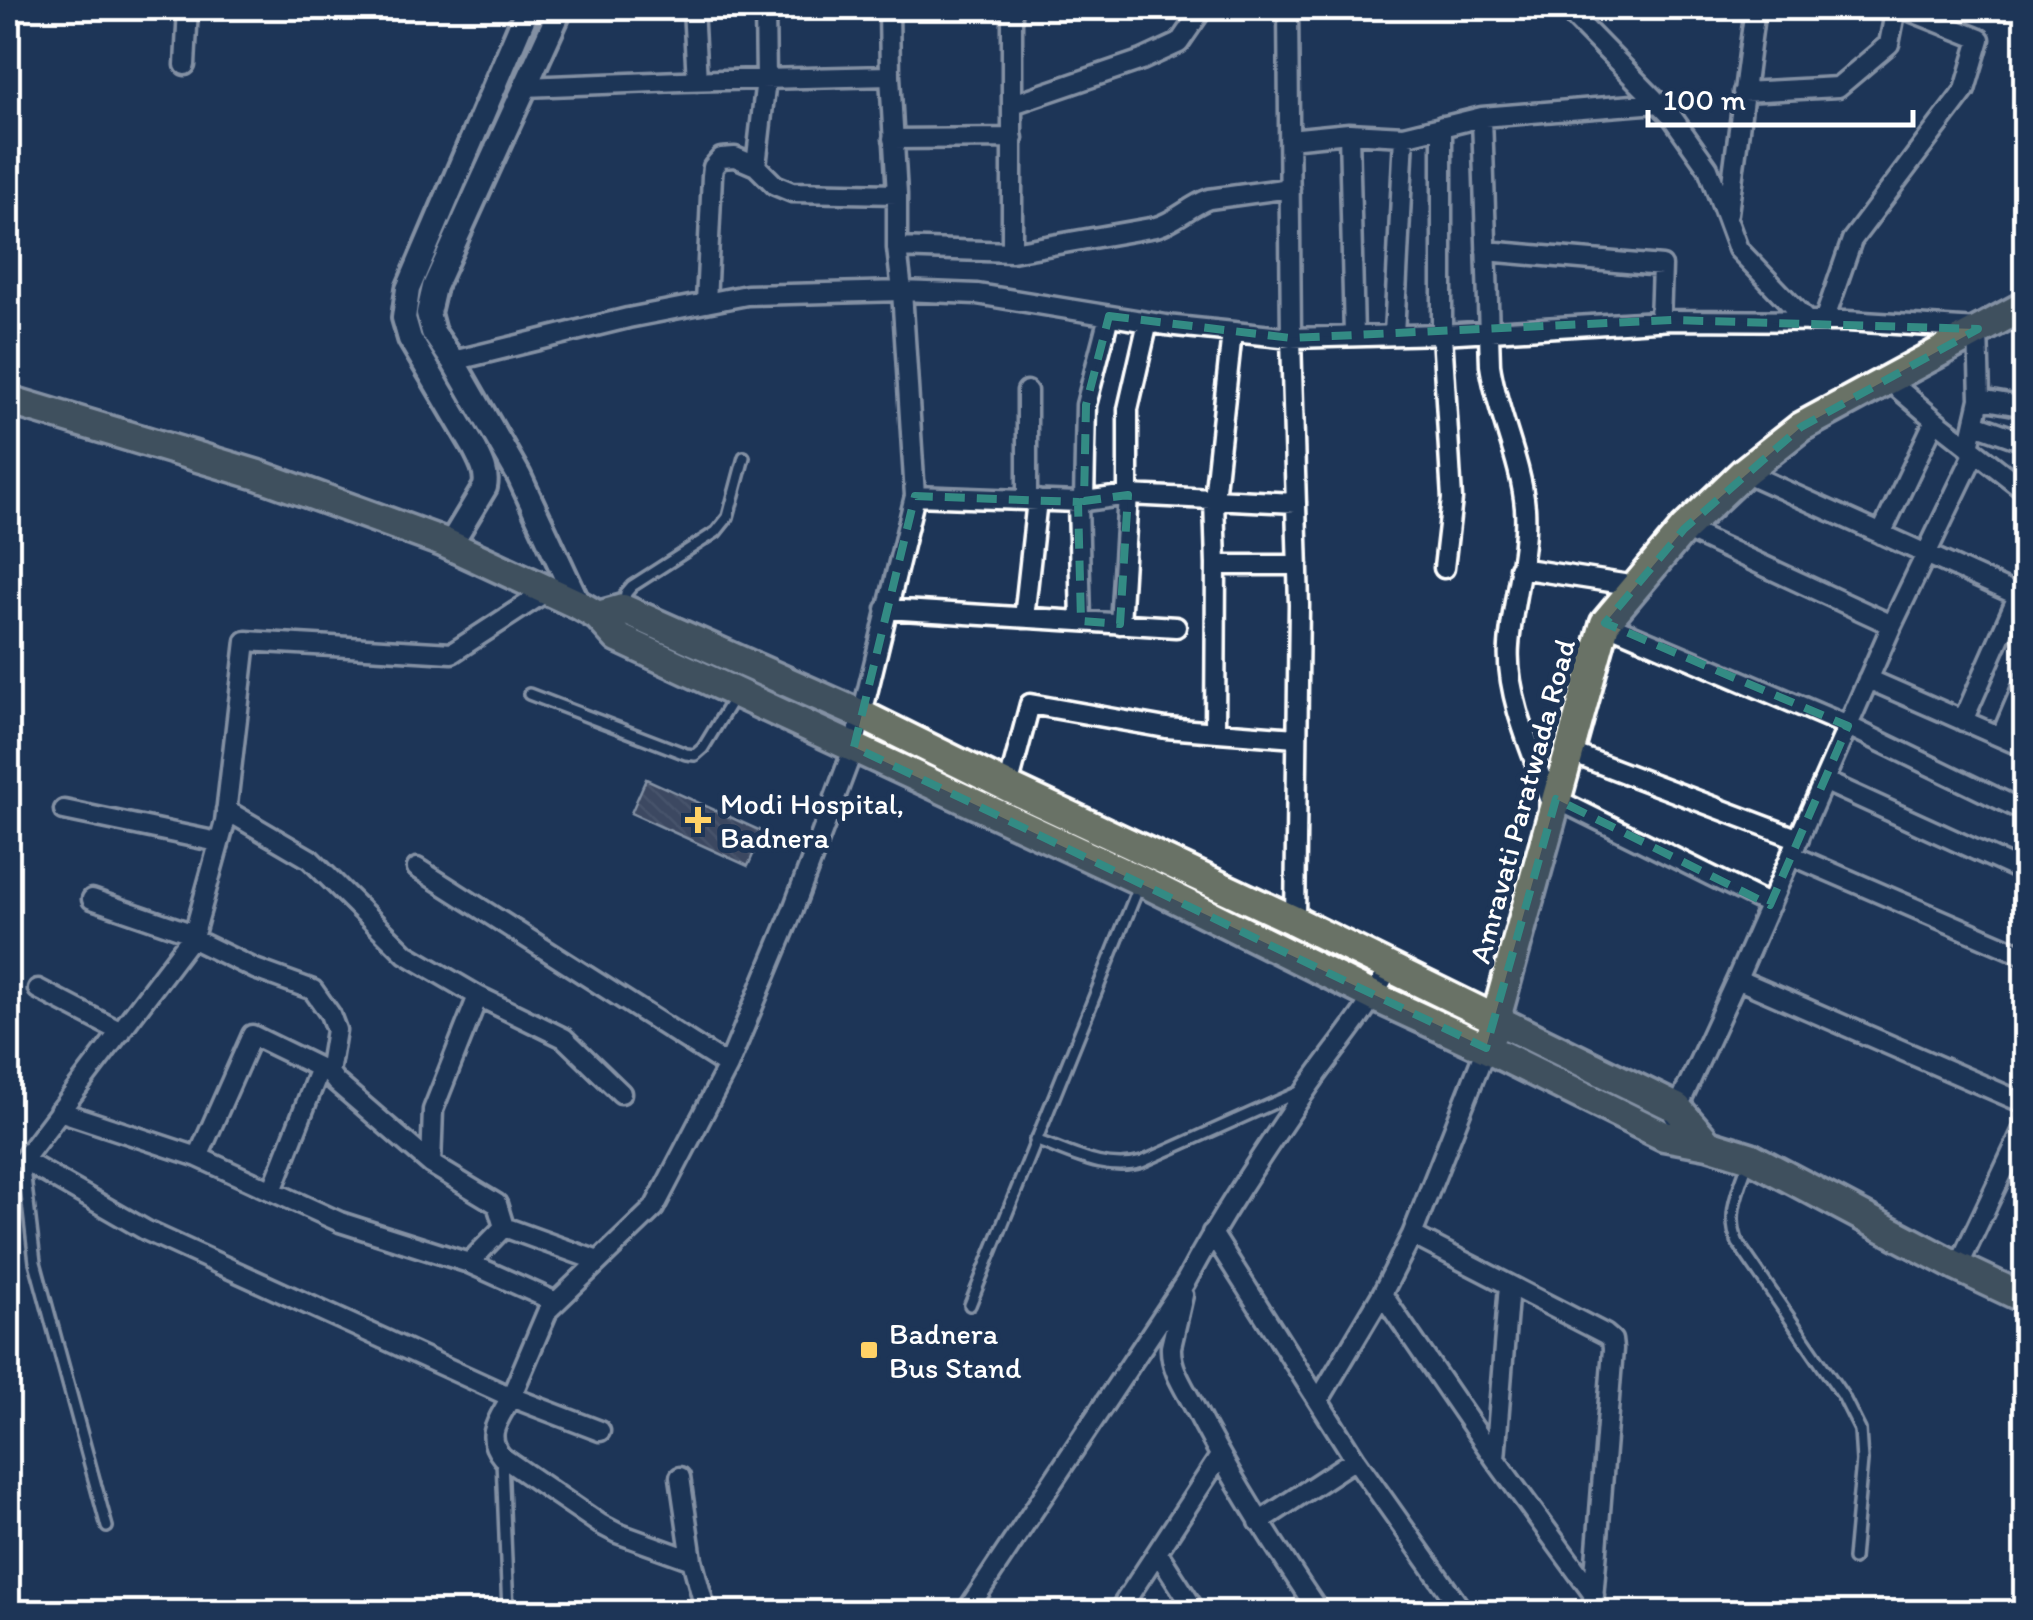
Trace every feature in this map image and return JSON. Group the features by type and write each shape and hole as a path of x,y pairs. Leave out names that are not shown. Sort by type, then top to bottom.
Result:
{"main road":[{"name":"Amravati Paratwada Road","path":"1486,1048 1497,1020 1605,623 1684,529 1800,426 2026,306"},
{"path":"8,400 258,476 450,545 547,592 747,664 1295,921 1677,1108 1708,1144"},
{"path":"600,610 618,638 1141,881 1664,1136 1750,1157 2026,1300"}],"street":[{"path":"185,65 188,8"},
{"path":"450,545 486,479 475,449 410,339 404,303 528,8"},
{"path":"561,8 434,287 430,322 600,610"},
{"path":"692,8 696,81"},
{"path":"756,166 766,80 765,8"},
{"path":"692,1560 600,1524 502,1457 492,1437 548,1310 654,1208 728,1066 854,748 915,496 897,248 890,8"},
{"path":"1012,8 1012,252"},
{"path":"1013,104 1142,60 1179,43 1203,8"},
{"path":"1288,8 1298,565 1295,921"},
{"path":"1566,8 1672,117 1708,168 1738,249 1816,321"},
{"path":"1727,218 1754,8"},
{"path":"1743,92 1838,87 1889,44 1899,8 1980,39 1965,90 1852,240 1816,321"},
{"path":"524,87 890,76"},
{"path":"1290,139 1349,133 1404,136 1482,117 1658,103"},
{"path":"1482,117 1492,380 1524,498 1525,519 1509,645 1509,674 1516,702 1555,804 1770,905"},
{"path":"1442,126 1442,334 1452,486 1444,568"},
{"path":"1349,133 1354,336"},
{"path":"1394,335 1404,136"},
{"path":"893,138 1013,138"},
{"path":"706,302 713,168 721,158 735,156 756,166 776,185 792,192 897,194"},
{"path":"897,248 1012,252 1156,227 1178,219 1209,198 1290,188"},
{"path":"1486,252 1662,266 1660,321"},
{"path":"453,361 628,318 748,294 977,294 1148,322 1291,338 1660,321 1816,321 1978,330 1980,399 1972,449 1738,979 1664,1136"},
{"path":"1081,621 1086,405 1109,316"},
{"path":"1120,624 1128,495 1128,409 1148,322"},
{"path":"1215,732 1214,499 1232,332"},
{"path":"1887,379 2026,491"},
{"path":"1024,618 1032,500 1027,391"},
{"path":"1980,399 2026,407"},
{"path":"1882,534 1935,420"},
{"path":"1974,424 2026,442"},
{"path":"1744,472 2022,597 1963,720"},
{"path":"486,479 519,477"},
{"path":"915,496 1081,502 1128,495 1296,503"},
{"path":"1684,529 1892,625"},
{"path":"1216,565 1298,565"},
{"path":"1519,568 1636,586"},
{"path":"547,592 452,653 246,641 226,810 192,936 23,1160 147,1231 510,1397 600,1430"},
{"path":"886,609 1176,627"},
{"path":"1605,623 1848,726 2026,812"},
{"path":"1868,678 2026,748"},
{"path":"2001,738 2026,678"},
{"path":"1008,786 1030,704 1166,728 1296,738"},
{"path":"1569,752 1795,847 2026,956"},
{"path":"1824,781 2026,874"},
{"path":"64,810 218,842"},
{"path":"226,810 310,859 406,954 478,996 564,1038 621,1093"},
{"path":"417,868 728,1066"},
{"path":"92,900 192,936 255,970 313,990 330,1014 336,1030 325,1070 272,1191"},
{"path":"966,1612 1186,1282 1212,1233 1308,1087 1374,997 1389,968"},
{"path":"1738,979 2026,1104"},
{"path":"38,989 121,1032"},
{"path":"431,1164 434,1110 478,996"},
{"path":"198,1157 252,1035 325,1070 431,1164 497,1204 504,1227"},
{"path":"1319,1400 1412,1235 1486,1048"},
{"path":"60,1110 198,1157 340,1222 469,1263 556,1302"},
{"path":"1958,1267 2026,1123"},
{"path":"504,1227 598,1261"},
{"path":"469,1263 504,1227"},
{"path":"1212,1233 1354,1459 1463,1612"},
{"path":"1412,1235 1605,1334 1613,1344 1593,1604"},
{"path":"1186,1282 1171,1355 1177,1372 1259,1522 1319,1612"},
{"path":"1495,1459 1509,1285"},
{"path":"1382,1294 1593,1604"},
{"path":"1118,1612 1220,1456"},
{"path":"1259,1522 1354,1459"},
{"path":"680,1477 692,1560 706,1612"},
{"path":"1158,1553 1196,1612"}],"lane":[{"path":"600,610 716,532 728,518 744,457"},
{"path":"529,694 695,755 704,748 736,694 747,664"},
{"path":"970,1305 1153,854"},
{"path":"1035,1140 1110,1167 1127,1167 1308,1087"},
{"path":"1750,1157 1733,1206 1733,1232 1843,1396 1860,1430 1862,1461 1852,1559"},
{"path":"23,1160 35,1262 108,1527"},
{"path":"502,1457 508,1612"}],"highlighted area":[{"path":"1109,316 1291,338 1672,320 1978,329 1801,427 1684,529 1605,623 1848,726 1770,905 1556,799 1486,1048 854,747 915,496 1078,502 1081,621 1120,624 1128,495 1084,501 1086,405"}],"building":[{"path":"646,779 763,832 748,866 631,813"}],"place":[{"name":"Modi Hospital, Badnera","path":"698,820"},
{"name":"Badnera Bus Stand","path":"869,1350"}]}
